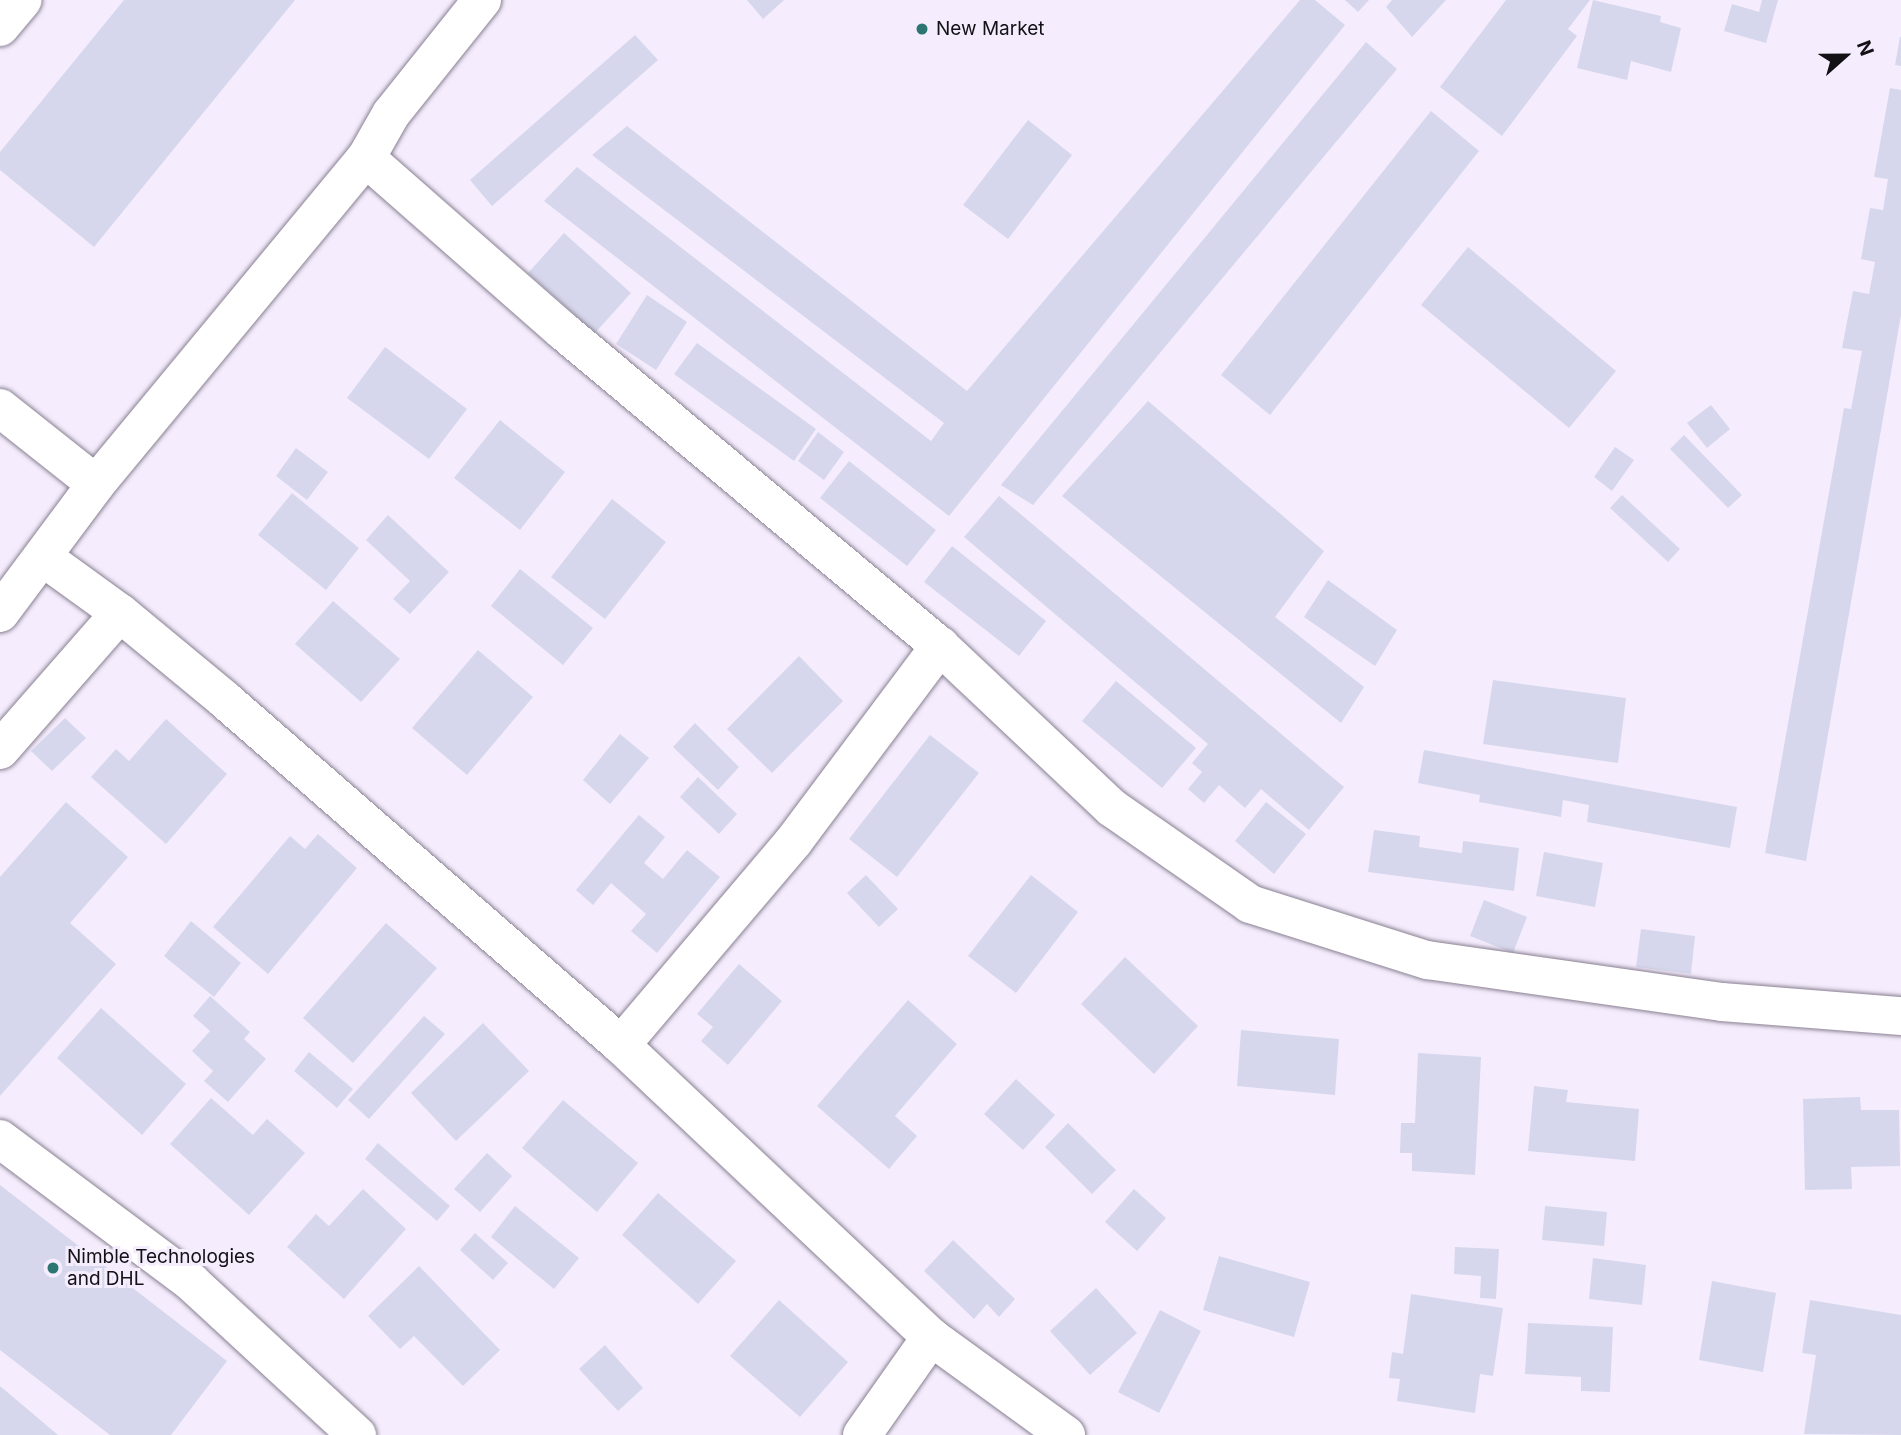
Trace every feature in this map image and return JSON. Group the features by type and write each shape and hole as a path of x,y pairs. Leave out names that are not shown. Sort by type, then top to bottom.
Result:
{"street":[{"path":"0,27 23,0"},
{"path":"0,613 44,558 96,484 366,158 391,114 482,0"},
{"path":"366,158 563,331 940,646 1112,808 1250,904 1427,960 1722,1002 1901,1016"},
{"path":"0,408 96,484"},
{"path":"44,558 120,613 225,700 621,1045 931,1336 1066,1435"},
{"path":"0,750 120,613"},
{"path":"621,1045 794,841 940,646"},
{"path":"0,1139 191,1282 341,1430"},
{"path":"862,1435 931,1336"}],"building":[{"path":"124,0 295,0 94,247 0,170 0,152"},
{"path":"747,0 784,0 763,19"},
{"path":"1300,0 1315,0 1345,25 949,516 544,201 577,167 931,441 944,423 592,155 627,126 967,391"},
{"path":"1345,0 1369,0 1358,12"},
{"path":"1392,0 1446,0 1412,37 1386,7"},
{"path":"1506,0 1590,0 1568,29 1577,36 1502,136 1440,87"},
{"path":"1593,0 1661,16 1660,22 1681,28 1671,72 1631,61 1627,80 1577,68"},
{"path":"1762,0 1778,0 1766,43 1724,31 1732,4 1759,12"},
{"path":"635,35 658,60 492,206 470,180"},
{"path":"1901,37 1901,66 1895,65"},
{"path":"1366,42 1397,69 1033,505 1001,485"},
{"path":"1890,88 1901,90 1901,315 1806,861 1765,853 1844,408 1851,409 1862,351 1842,348 1853,291 1869,294 1875,262 1861,259 1870,208 1883,210 1888,179 1874,177"},
{"path":"1431,111 1479,151 1270,415 1221,375"},
{"path":"1028,120 1072,155 1008,239 963,205"},
{"path":"564,233 631,293 595,333 528,273"},
{"path":"1468,247 1616,371 1569,428 1421,305"},
{"path":"647,295 687,322 656,370 616,344"},
{"path":"697,343 816,429 794,461 674,374"},
{"path":"385,347 467,409 429,459 347,398"},
{"path":"1148,401 1324,551 1275,617 1364,687 1341,723 1062,496"},
{"path":"1711,405 1730,429 1707,448 1687,423"},
{"path":"500,420 565,472 520,530 454,478"},
{"path":"818,432 844,452 824,480 798,461"},
{"path":"1684,435 1742,495 1728,508 1670,449"},
{"path":"1615,447 1634,460 1612,491 1594,477"},
{"path":"296,448 328,472 307,500 276,476"},
{"path":"849,461 936,530 907,566 820,498"},
{"path":"292,493 359,548 326,590 258,535"},
{"path":"1622,495 1680,549 1668,562 1610,508"},
{"path":"999,496 1344,787 1309,830 1261,789 1245,808 1219,785 1204,803 1188,789 1202,772 1192,763 1208,744 964,537"},
{"path":"612,499 666,542 605,619 551,577"},
{"path":"388,515 449,572 410,614 393,599 410,581 366,540"},
{"path":"952,546 1046,621 1019,656 924,582"},
{"path":"520,569 593,628 563,665 491,606"},
{"path":"1328,580 1397,630 1375,666 1304,617"},
{"path":"333,601 400,659 361,702 295,644"},
{"path":"478,650 533,697 467,775 412,728"},
{"path":"799,656 843,701 772,773 727,729"},
{"path":"1493,680 1626,698 1618,763 1483,744"},
{"path":"1116,681 1196,748 1162,788 1082,721"},
{"path":"65,718 86,738 52,771 31,751"},
{"path":"166,719 227,774 166,844 91,777 116,749 129,761"},
{"path":"695,723 739,767 718,790 673,747"},
{"path":"620,734 649,758 610,804 583,780"},
{"path":"930,735 979,773 897,877 849,839"},
{"path":"1424,750 1737,807 1730,848 1587,822 1589,805 1563,800 1561,817 1479,802 1480,795 1418,783"},
{"path":"698,777 737,814 719,834 680,797"},
{"path":"66,802 128,857 70,923 116,964 0,1096 0,877"},
{"path":"1266,802 1306,834 1274,874 1235,841"},
{"path":"639,815 665,837 644,863 663,879 687,850 720,877 657,953 631,931 646,914 611,883 593,905 576,890"},
{"path":"1374,830 1420,836 1419,847 1462,853 1463,841 1519,848 1514,891 1368,872"},
{"path":"318,834 357,868 268,974 213,927 290,836 305,849"},
{"path":"1544,852 1603,863 1595,907 1536,896"},
{"path":"866,875 898,909 879,927 847,893"},
{"path":"1031,875 1078,912 1016,993 968,956"},
{"path":"1484,900 1527,917 1513,953 1470,936"},
{"path":"191,921 241,963 214,997 164,956"},
{"path":"386,923 437,968 353,1063 303,1018"},
{"path":"1641,929 1695,936 1691,974 1636,967"},
{"path":"1125,957 1198,1026 1154,1074 1081,1004"},
{"path":"739,964 782,1001 728,1065 701,1041 713,1027 697,1014"},
{"path":"210,996 250,1032 244,1039 266,1059 228,1102 204,1081 213,1071 192,1051 210,1031 193,1016"},
{"path":"908,1000 957,1044 895,1116 917,1136 889,1169 817,1106"},
{"path":"101,1008 186,1084 142,1135 57,1058"},
{"path":"424,1016 445,1034 369,1119 348,1100"},
{"path":"483,1023 529,1071 456,1141 411,1093"},
{"path":"1241,1030 1339,1039 1335,1095 1237,1086"},
{"path":"309,1052 353,1089 337,1108 294,1071"},
{"path":"1418,1053 1481,1057 1475,1175 1412,1171 1412,1153 1400,1153 1401,1123 1415,1123"},
{"path":"1016,1079 1055,1115 1023,1150 984,1114"},
{"path":"1534,1086 1568,1090 1566,1102 1639,1109 1635,1161 1528,1151"},
{"path":"1860,1097 1861,1110 1899,1110 1900,1166 1851,1167 1852,1189 1805,1190 1803,1099"},
{"path":"211,1098 253,1135 267,1119 305,1153 249,1215 170,1144"},
{"path":"563,1100 638,1163 597,1212 522,1148"},
{"path":"1068,1123 1116,1170 1092,1194 1045,1147"},
{"path":"378,1143 450,1206 437,1221 365,1159"},
{"path":"487,1153 512,1176 480,1212 454,1189"},
{"name":"Nimble Technologies and DHL","path":"0,1185 227,1361 171,1435 110,1435 0,1350"},
{"path":"363,1189 406,1229 344,1299 287,1247 316,1214 329,1226"},
{"path":"1134,1189 1166,1218 1137,1251 1105,1222"},
{"path":"658,1193 736,1261 698,1304 622,1235"},
{"path":"515,1206 579,1258 554,1289 491,1237"},
{"path":"1545,1206 1607,1212 1604,1246 1542,1240"},
{"path":"475,1233 508,1263 493,1280 460,1250"},
{"path":"953,1240 1015,1299 999,1317 987,1304 974,1319 924,1271"},
{"path":"1455,1247 1499,1249 1496,1299 1480,1298 1481,1276 1454,1274"},
{"path":"1219,1256 1310,1282 1294,1337 1203,1310"},
{"path":"1593,1258 1646,1265 1642,1305 1589,1299"},
{"path":"419,1266 500,1350 463,1386 414,1336 400,1349 368,1316"},
{"path":"1712,1281 1776,1293 1763,1372 1699,1360"},
{"path":"1096,1288 1137,1333 1090,1375 1050,1331"},
{"path":"1411,1294 1503,1308 1493,1376 1480,1374 1475,1413 1397,1401 1400,1379 1389,1378 1392,1352 1403,1354"},
{"path":"779,1300 848,1362 800,1417 730,1356"},
{"path":"1810,1300 1901,1315 1901,1435 1804,1434 1816,1355 1802,1353"},
{"path":"1160,1310 1201,1331 1159,1413 1118,1392"},
{"path":"1528,1323 1613,1327 1610,1392 1581,1391 1581,1377 1525,1374"},
{"path":"605,1345 643,1388 618,1411 579,1369"},
{"path":"0,1386 58,1435 0,1435"}],"place":[{"name":"New Market","path":"922,29"},
{"name":"Nimble Technologies and DHL","path":"53,1268"}]}
